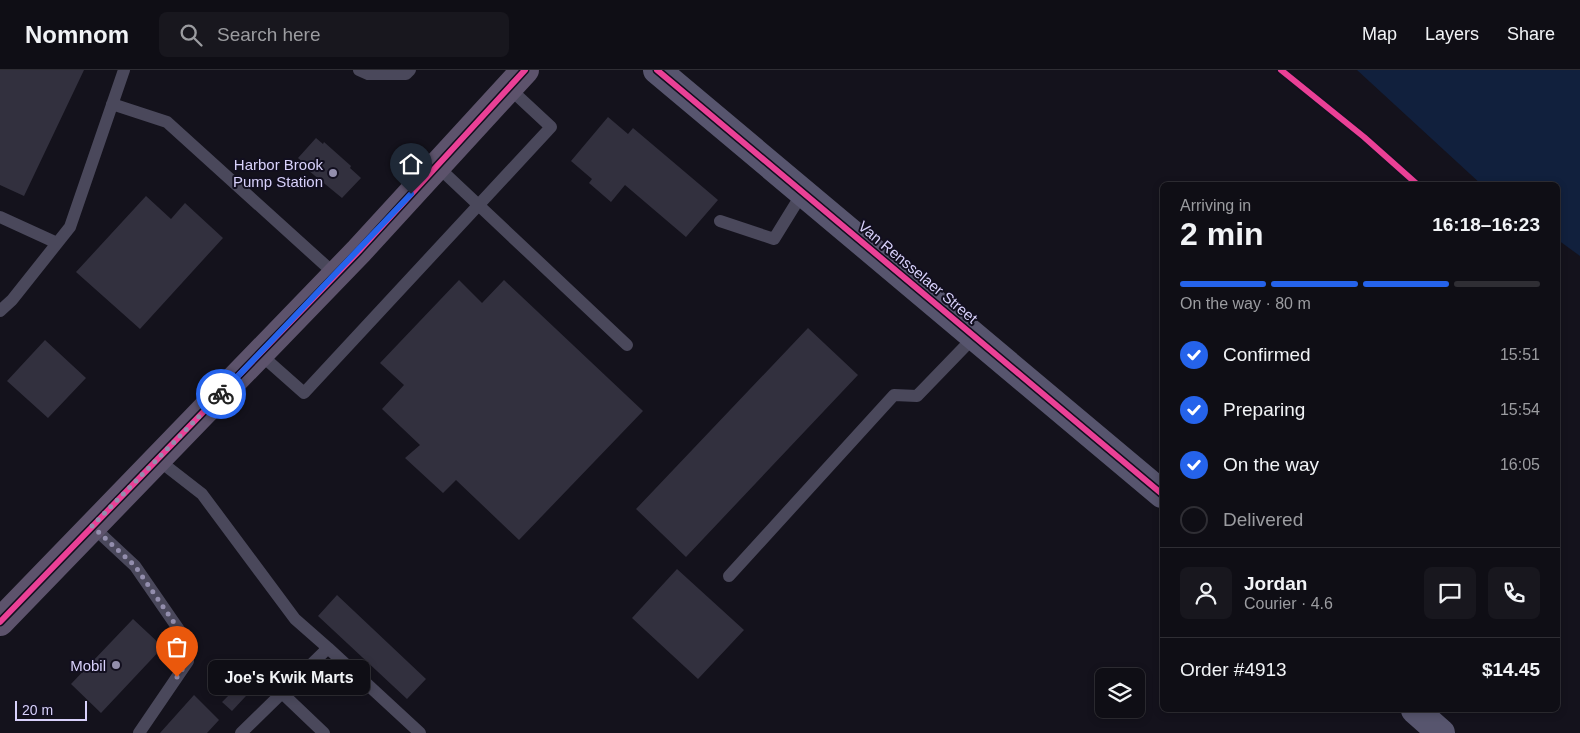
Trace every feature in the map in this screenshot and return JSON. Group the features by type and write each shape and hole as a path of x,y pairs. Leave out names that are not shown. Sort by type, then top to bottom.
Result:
{"main road":[{"path":"0,622 260,354 517,79"}],"street":[{"name":"Van Rensselaer Street","path":"658,70 1160,492"},
{"path":"1416,712 1441,733"}],"lane":[{"path":"0,311 12,300 70,227 124,70"},
{"path":"358,70 368,74 406,74 410,70"},
{"path":"260,354 304,393 551,127 517,79"},
{"path":"112,104 167,122 336,274"},
{"path":"437,166 627,346"},
{"path":"720,221 774,239 803,192"},
{"path":"0,217 57,243"},
{"path":"729,576 894,395 917,396 975,336"},
{"path":"157,460 202,494 295,619 420,733"},
{"path":"92,526 135,566 186,640 188,661 139,733"},
{"path":"242,733 328,648"},
{"path":"282,693 324,733"}],"water":[{"path":"1357,70 1580,70 1580,256 1560,241 1560,182 1479,182"}],"building":[{"path":"0,70 84,70 24,196 0,185"},
{"path":"608,117 628,134 633,128 718,200 686,237 625,185 611,202 589,183 592,179 571,161"},
{"name":"Harbor Brook Pump Station","path":"316,138 323,144 324,142 351,166 350,168 361,178 342,198 303,166 305,164 298,158"},
{"path":"146,196 171,219 185,203 223,238 140,329 76,272"},
{"path":"459,280 482,303 504,280 643,411 519,540 456,480 443,493 405,458 420,445 382,409 404,385 380,363"},
{"path":"808,328 858,375 686,557 636,509"},
{"path":"45,340 86,378 48,418 7,381"},
{"path":"677,569 744,630 698,679 632,618"},
{"path":"337,595 426,679 407,699 318,616"},
{"path":"133,619 163,647 101,713 71,684"},
{"path":"224,667 241,682 249,673 259,682 232,711 222,702 232,692 215,677"},
{"path":"194,695 219,720 207,733 160,733"}],"cycle path":[{"path":"0,622 359,251 525,70"},
{"path":"657,70 1160,492"},
{"path":"1281,70 1364,137 1415,182"}],"way so far":[{"path":"177,677 188,661 186,640 135,566 92,526 221,394"}],"place":[{"name":"Harbor Brook Pump Station","path":"333,173"},
{"name":"Mobil","path":"116,665"},
{"name":"Joe's Kwik Marts","path":"177,677"}],"route":[{"path":"221,394 359,251 411,194"}]}
